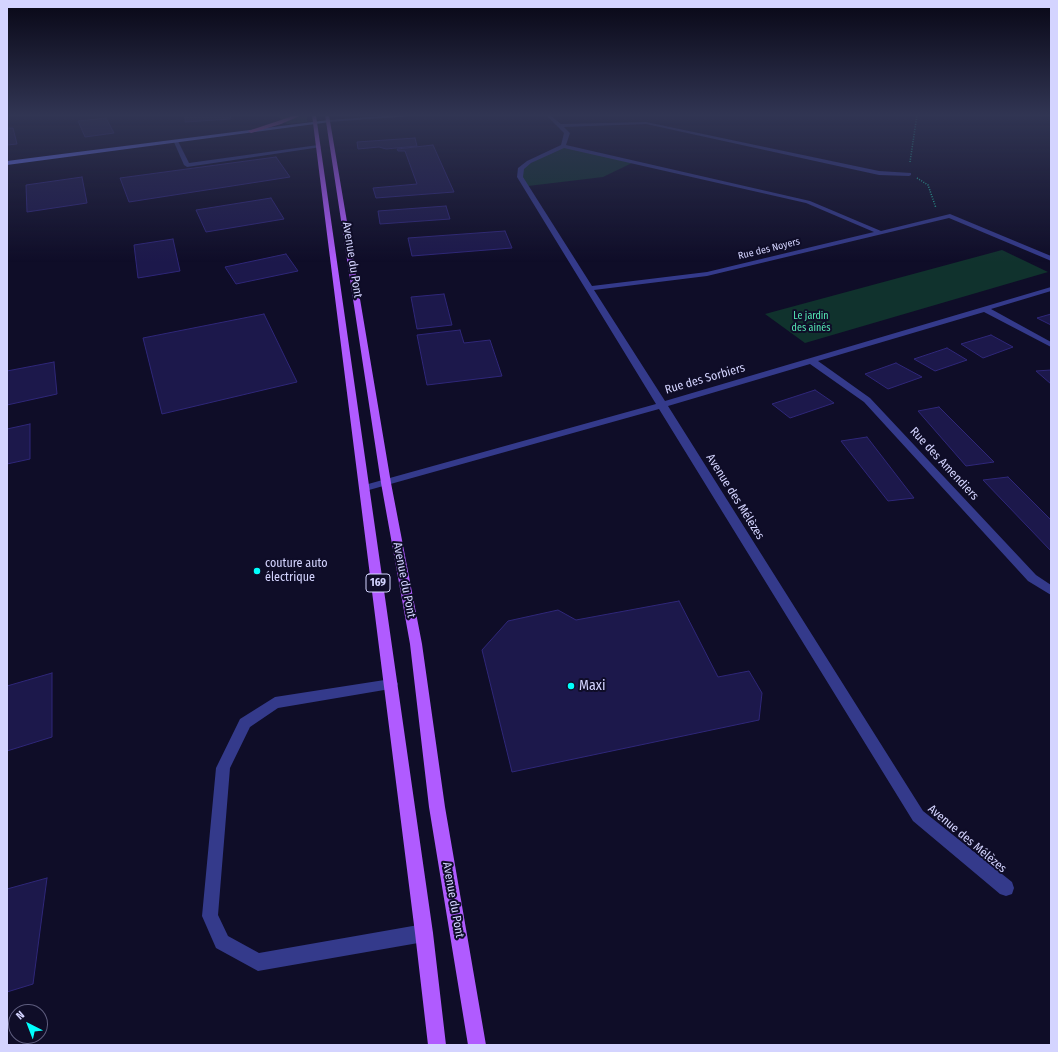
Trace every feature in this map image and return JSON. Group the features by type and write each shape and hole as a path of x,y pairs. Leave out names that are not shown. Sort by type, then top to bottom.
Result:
{"main road":[{"name":"Avenue du Pont","path":"320,164 424,933 437,1045"},
{"name":"Avenue du Pont","path":"336,164 354,270 386,483 416,644 437,807 477,1045"}],"street":[{"name":"Avenue des Mélèzes","path":"526,164 521,168 520,177 918,816 1006,888"},
{"path":"642,164 808,202 881,232"},
{"path":"837,164 879,173 909,174"},
{"name":"Rue des Noyers","path":"590,288 707,274 950,216 1050,258"},
{"name":"Rue des Sorbiers","path":"365,488 662,405 1051,289"},
{"path":"985,309 1051,345"},
{"name":"Rue des Amendiers","path":"812,361 867,400 1032,578 1051,591"},
{"path":"391,684 275,703 245,723 223,768 210,916 222,942 258,962 424,933"}],"green space":[{"path":"528,164 630,164 603,177 528,186 520,177 521,168"},
{"name":"Le jardin des ainés","path":"1002,250 1048,272 805,343 765,314"}],"building":[{"path":"223,164 281,164 290,177 129,202 120,178"},
{"path":"410,164 442,164 454,192 376,198 373,188 417,184"},
{"path":"82,177 87,203 27,212 26,185"},
{"path":"271,198 284,219 206,232 196,210"},
{"path":"446,206 450,219 380,224 378,211"},
{"path":"505,231 512,248 412,256 408,238"},
{"path":"173,239 180,271 138,278 134,245"},
{"path":"286,254 298,271 236,284 225,267"},
{"path":"444,294 452,325 417,329 411,297"},
{"path":"264,314 297,382 162,414 143,338"},
{"path":"1051,314 1051,325 1037,318"},
{"path":"460,330 464,343 490,340 502,376 427,385 417,335"},
{"path":"991,335 1013,347 983,358 961,344"},
{"path":"947,348 967,360 935,371 914,359"},
{"path":"54,362 57,394 7,405 7,371"},
{"path":"896,363 922,377 888,389 865,374"},
{"path":"1051,370 1051,384 1036,371"},
{"path":"815,390 834,403 790,418 772,404"},
{"path":"939,407 994,462 966,466 918,411"},
{"path":"30,424 30,459 7,464 7,429"},
{"path":"867,437 914,498 888,501 841,441"},
{"path":"1008,477 1051,520 1051,551 983,480"},
{"path":"679,601 718,677 749,671 762,693 759,720 512,772 482,650 508,621 558,610 576,620"},
{"path":"52,673 52,737 7,751 7,686"},
{"path":"47,878 33,984 7,992 7,889"}],"place":[{"name":"couture auto électrique","path":"257,571"},
{"name":"Maxi","path":"571,686"}]}
